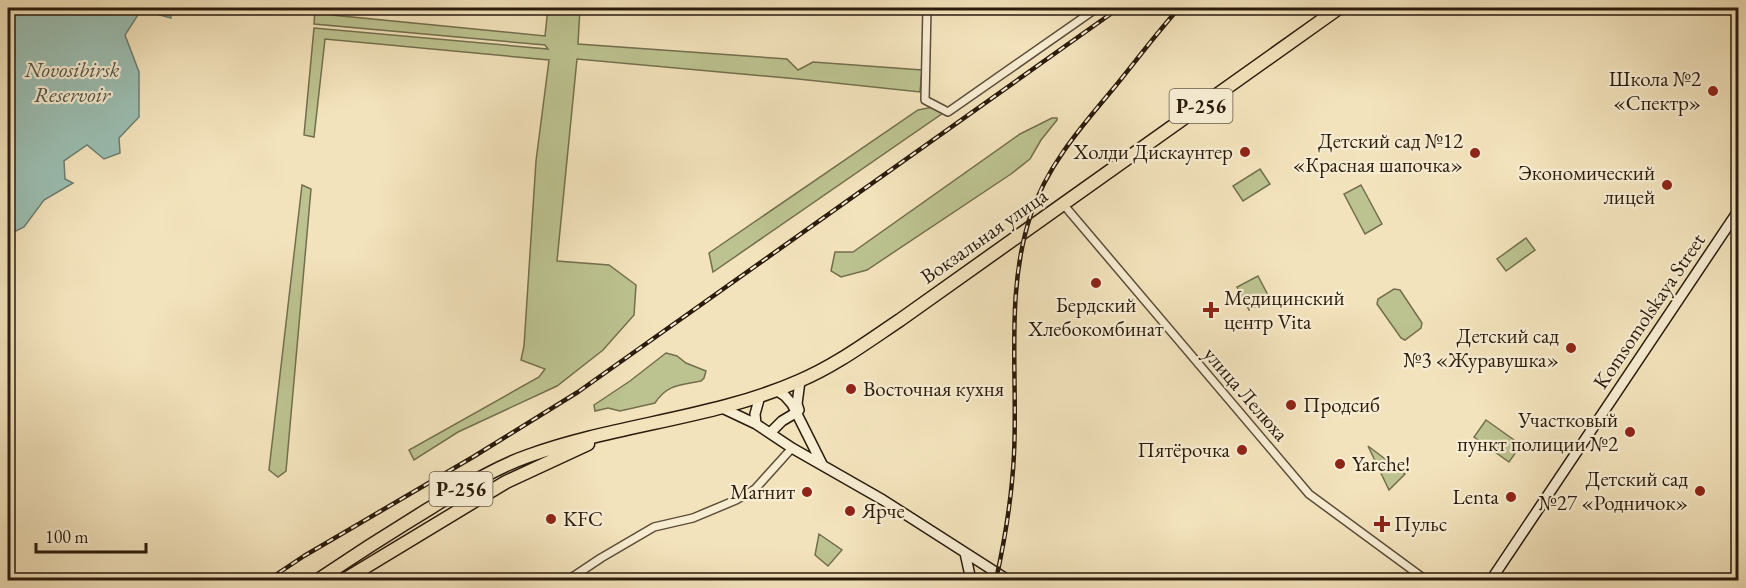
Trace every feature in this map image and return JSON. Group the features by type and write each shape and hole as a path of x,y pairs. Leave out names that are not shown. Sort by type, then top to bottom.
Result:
{"highway":[{"name":"Вокзальная улица","path":"620,430 760,396 800,381 859,348 1339,8"},
{"name":"Р-256","path":"318,580 402,526 498,469 558,446 620,430"},
{"name":"Р-256","path":"345,580 506,482 620,430"}],"main road":[{"name":"Komsomolskaya Street","path":"1491,580 1738,211"},
{"path":"800,381 797,404 805,430"},
{"path":"776,390 785,396 797,412 822,464"},
{"path":"756,424 755,414 760,396"},
{"path":"720,407 756,424 792,448 883,500 1008,580"},
{"path":"770,433 782,421 797,412"},
{"path":"965,553 971,580"}],"street":[{"path":"927,8 925,100 948,112 1097,8"},
{"name":"улица Лелюха","path":"1063,204 1309,494 1426,580"},
{"path":"568,580 654,527 693,518 736,500 755,489 792,448"}],"green space":[{"path":"315,8 333,8 332,15 545,36 548,8 580,8 578,44 787,59 798,70 813,62 922,70 920,92 577,59 557,261 609,265 636,285 634,315 603,350 557,386 458,432 414,460 409,450 539,377 545,369 521,360 524,346 536,161 549,60 325,39 314,137 304,135 314,28 548,49 545,45 314,24"},
{"path":"938,106 943,113 713,272 709,253 918,110"},
{"path":"1052,118 1057,118 1057,120 1030,159 1011,174 867,270 841,277 831,271 835,252 853,252 1020,134"},
{"path":"1260,169 1270,184 1243,201 1233,186"},
{"path":"302,185 311,189 286,471 278,477 269,470"},
{"path":"1361,185 1382,224 1365,234 1344,194"},
{"path":"1526,238 1535,250 1506,271 1497,259"},
{"path":"1258,276 1270,299 1249,310 1237,287"},
{"path":"1394,289 1400,290 1422,323 1421,328 1405,340 1401,338 1377,304 1378,299"},
{"path":"666,353 706,371 704,378 701,381 681,385 664,392 655,403 620,411 608,408 595,411 594,405"},
{"path":"1486,420 1521,445 1509,462 1474,437"},
{"path":"1368,446 1405,474 1389,490"},
{"path":"819,534 842,550 828,566 815,555"}],"water":[{"name":"Novosibirsk Reservoir","path":"8,8 170,8 171,18 141,10 125,35 139,72 139,117 119,138 120,153 104,159 87,145 64,161 65,179 73,183 44,200 24,227 8,235"}],"railway":[{"path":"268,580 304,556 473,457 578,392 1119,8"},
{"path":"996,580 1008,518 1013,470 1015,303 1023,243 1031,214 1046,180 1066,148 1179,8"}],"place":[{"name":"Школа №2 «Спектр»","path":"1713,91"},
{"name":"Холди Дискаунтер","path":"1245,152"},
{"name":"Детский сад №12 «Красная шапочка»","path":"1475,153"},
{"name":"Экономический лицей","path":"1667,185"},
{"name":"Бердский Хлебокомбинат","path":"1096,283"},
{"name":"Медицинский центр Vita","path":"1211,310"},
{"name":"Детский сад №3 «Журавушка»","path":"1571,348"},
{"name":"Восточная кухня","path":"851,389"},
{"name":"Продсиб","path":"1291,405"},
{"name":"Участковый пункт полиции №2","path":"1630,432"},
{"name":"Пятёрочка","path":"1242,450"},
{"name":"Yarche!","path":"1340,464"},
{"name":"Детский сад №27 «Родничок»","path":"1700,491"},
{"name":"Магнит","path":"807,492"},
{"name":"Lenta","path":"1511,497"},
{"name":"Ярче","path":"850,511"},
{"name":"KFC","path":"551,519"},
{"name":"Пульс","path":"1382,524"}]}
